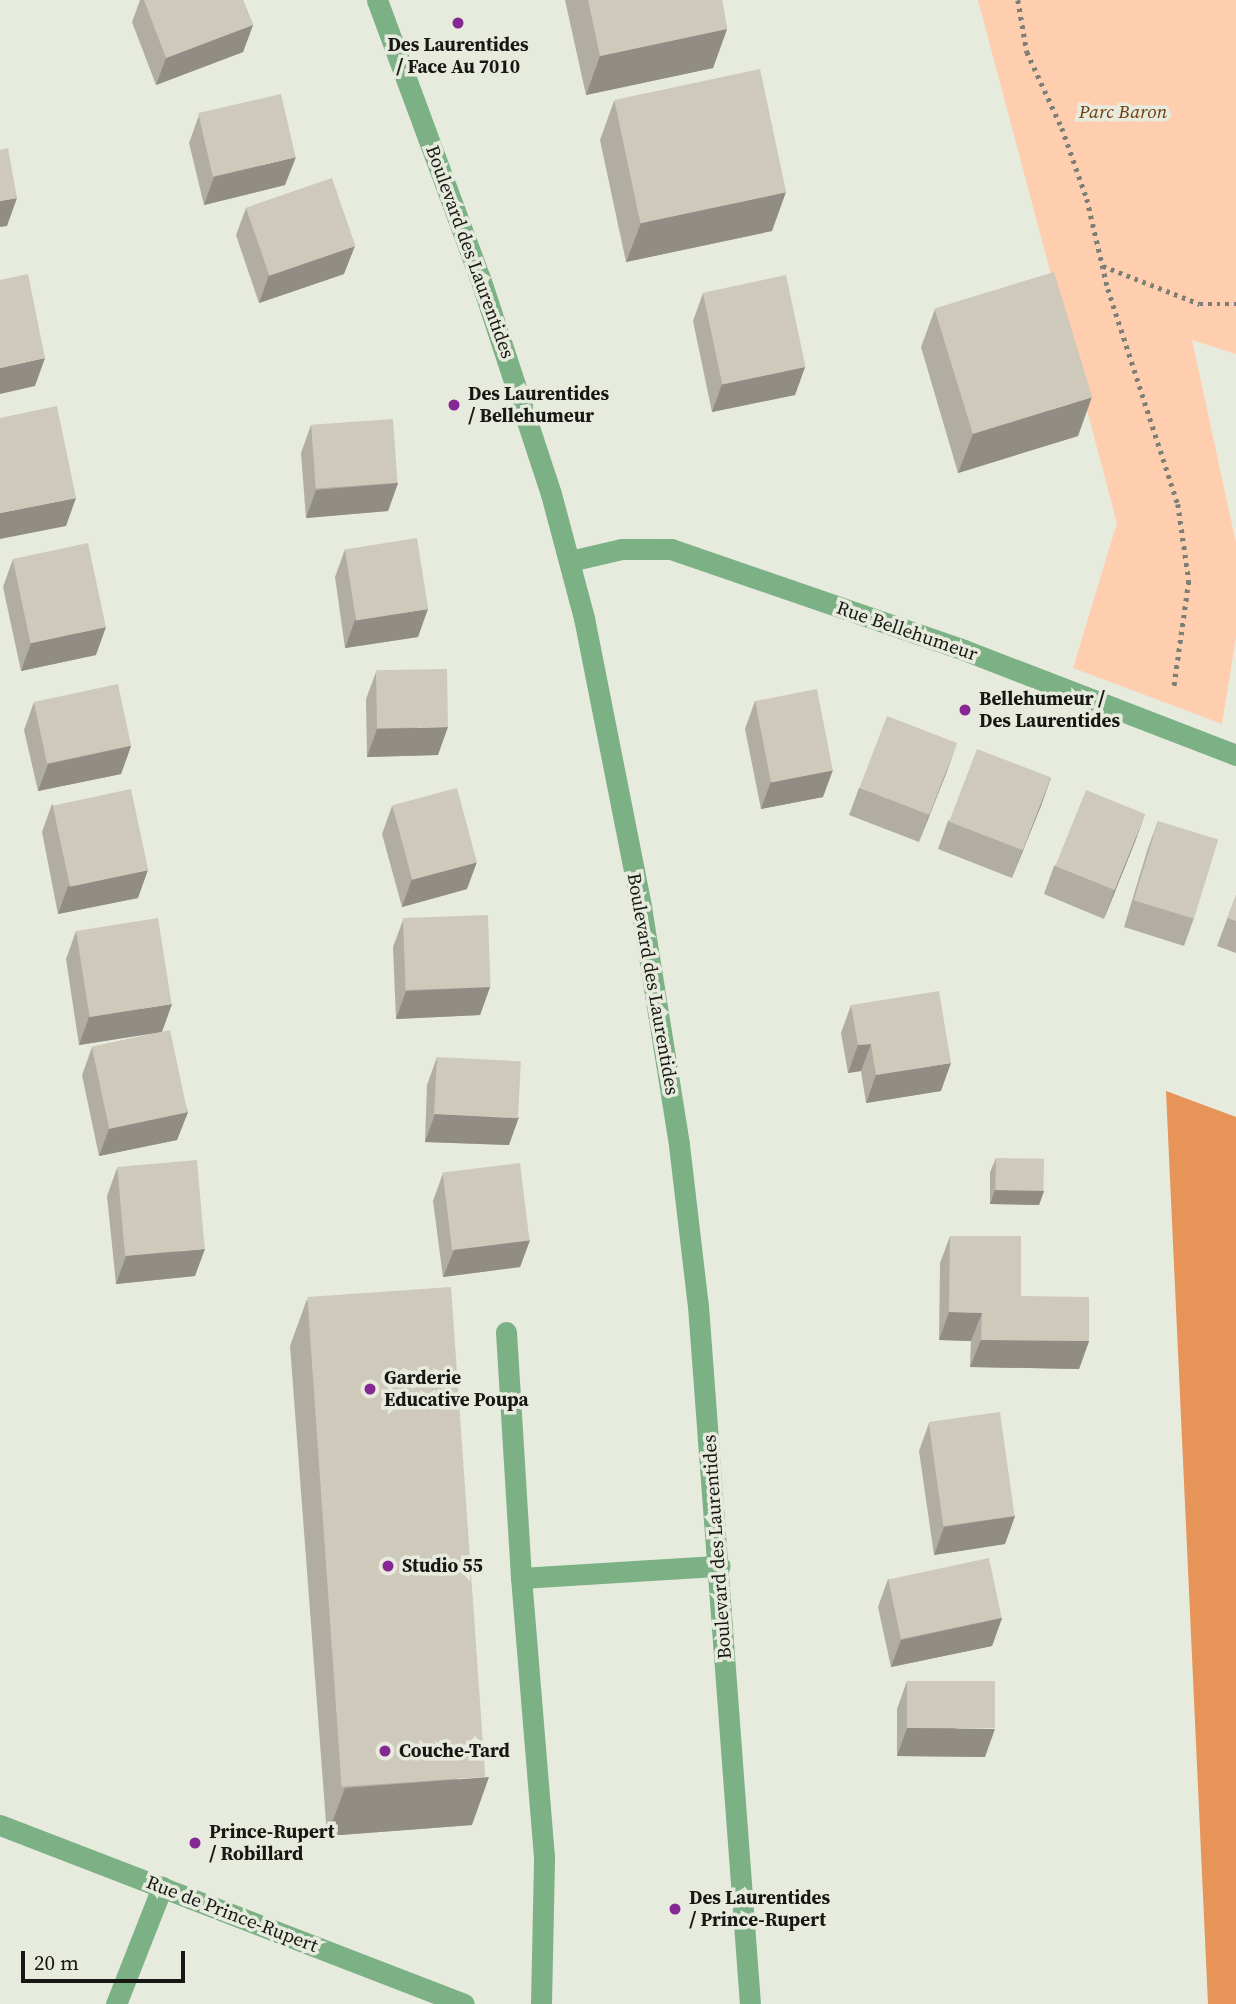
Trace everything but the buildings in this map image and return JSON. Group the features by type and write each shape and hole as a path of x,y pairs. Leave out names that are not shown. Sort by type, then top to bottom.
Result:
{"street":[{"name":"Boulevard des Laurentides","path":"377,0 526,410 570,561 638,894 679,1145 720,1566 750,2004"},
{"name":"Rue Bellehumeur","path":"570,561 622,549 671,549 964,650 1236,755"},
{"path":"506,1332 521,1578 544,1857 541,2004"},
{"path":"521,1578 720,1566"},
{"name":"Rue de Prince-Rupert","path":"0,1825 464,2004"},
{"path":"116,2004 162,1887"}],"path":[{"path":"1018,0 1027,52 1070,151 1102,266 1178,504 1189,580 1169,729"},
{"path":"1102,266 1200,304 1236,304"}],"green space":[{"name":"Parc Baron","path":"978,0 1236,0 1236,354 1192,340 1236,543 1236,637 1222,724 1073,668 1117,523"}],"shaded area":[{"path":"1166,1091 1236,1117 1236,2004 1208,2004"}],"place":[{"name":"Des Laurentides / Face Au 7010","path":"458,23"},
{"name":"Des Laurentides / Bellehumeur","path":"454,405"},
{"name":"Bellehumeur / Des Laurentides","path":"965,710"},
{"name":"Garderie Educative Poupa","path":"370,1389"},
{"name":"Studio 55","path":"388,1566"},
{"name":"Couche-Tard","path":"385,1751"},
{"name":"Prince-Rupert / Robillard","path":"195,1843"},
{"name":"Des Laurentides / Prince-Rupert","path":"675,1909"}]}
